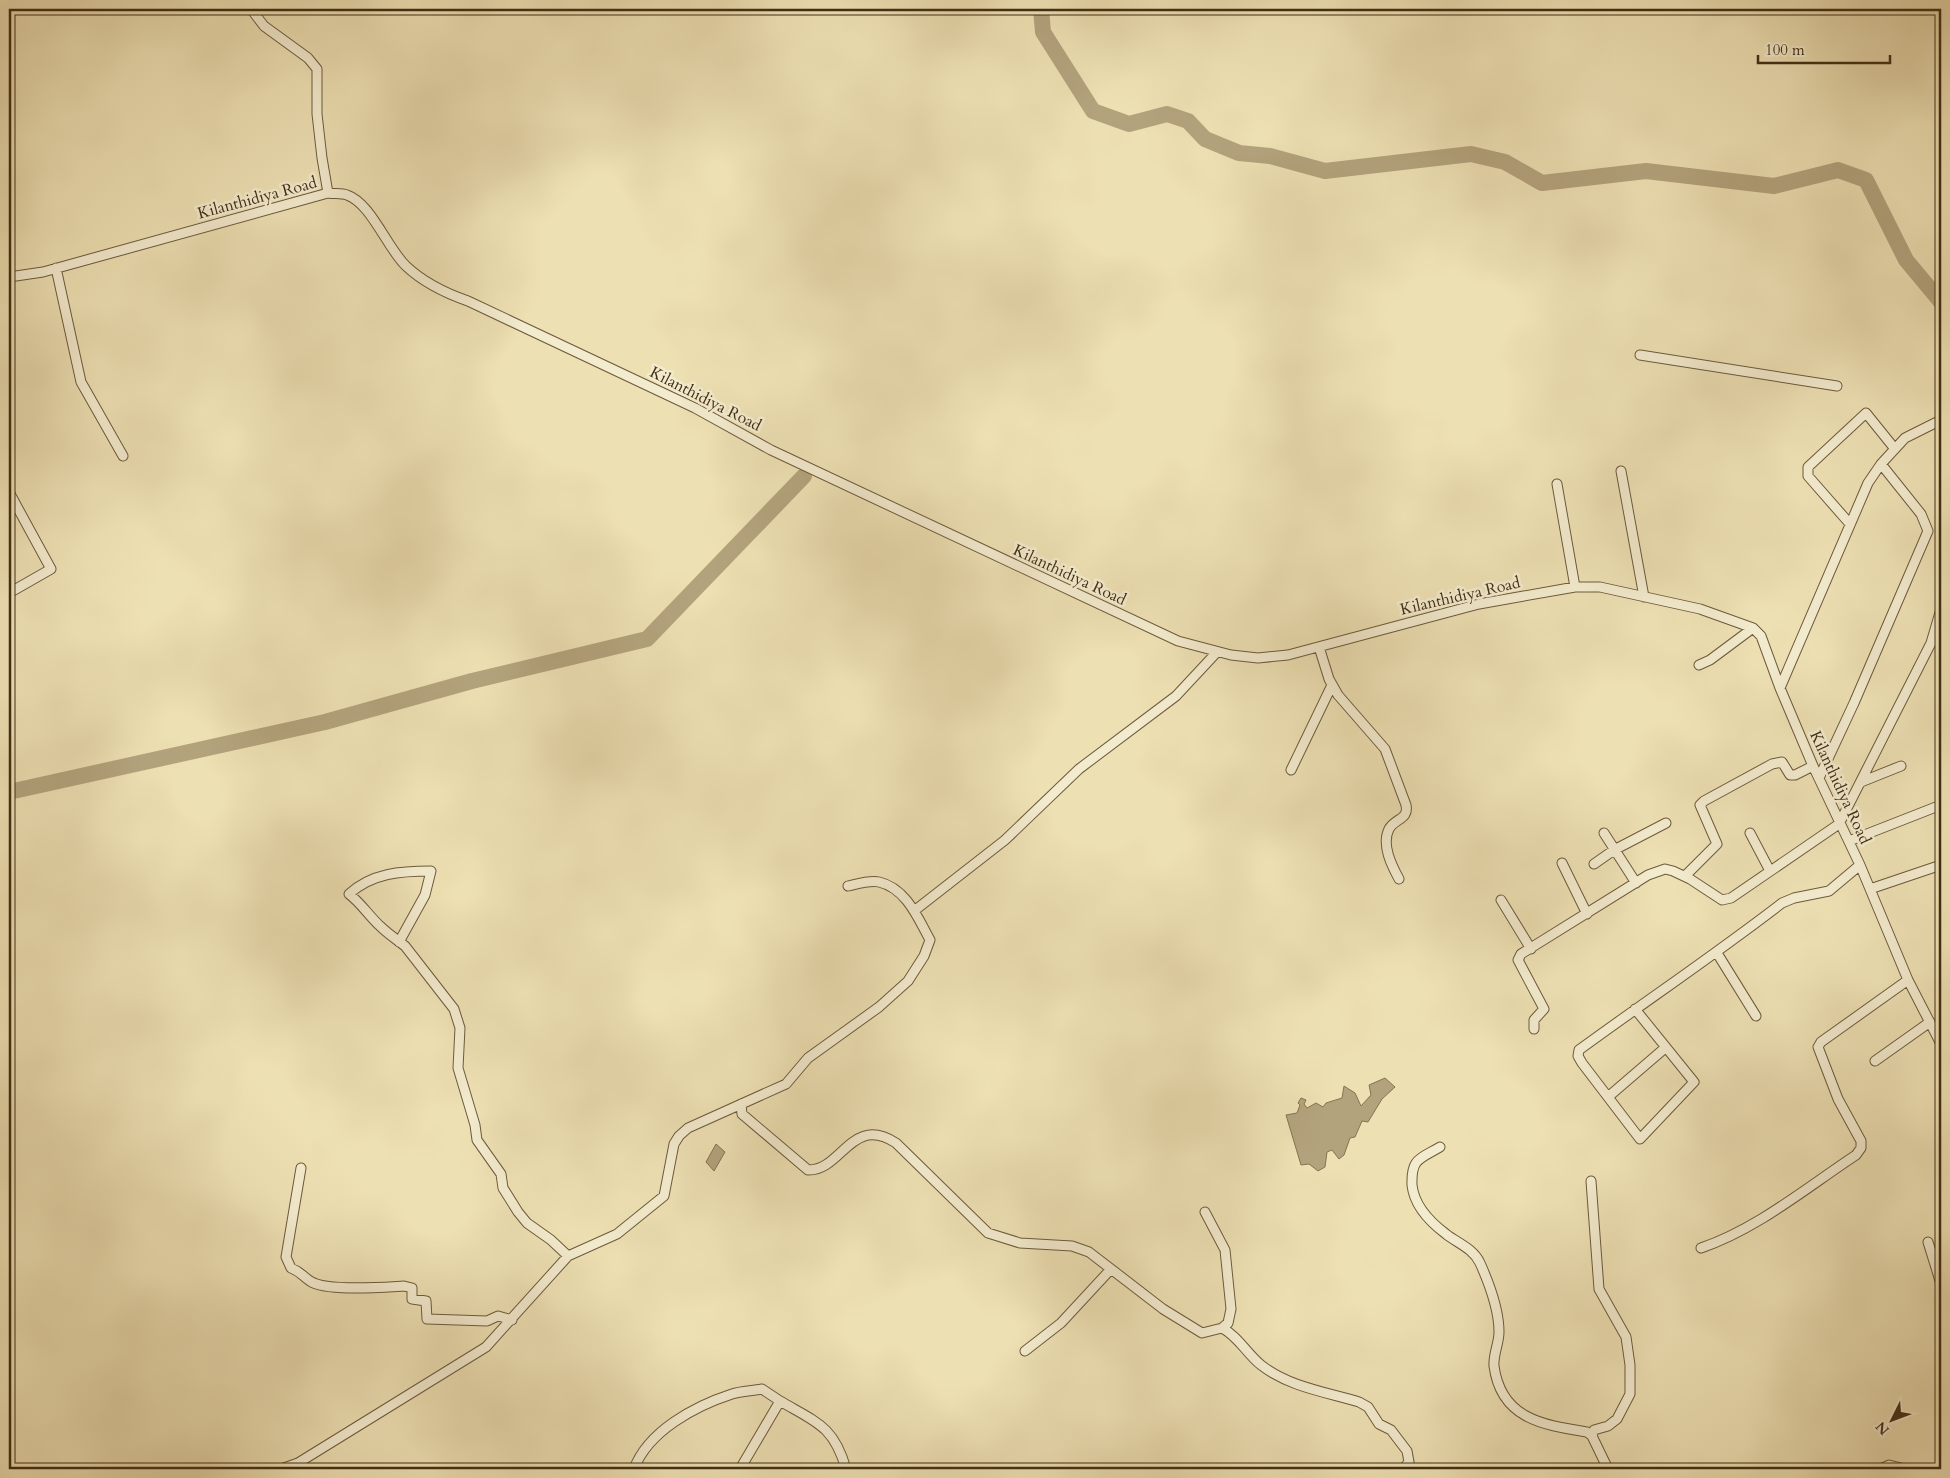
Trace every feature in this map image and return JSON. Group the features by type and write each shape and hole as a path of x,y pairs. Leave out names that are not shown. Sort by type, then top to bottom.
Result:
{"street":[{"path":"251,9 264,26 308,58 317,69 317,114 328,193"},
{"name":"Kilanthidiya Road","path":"9,277 56,268 328,193 347,195 358,202 404,264 421,279 442,292 468,301 644,383 695,408 771,450 1028,572 1178,640 1217,652 1258,658 1288,655 1479,604 1575,587 1600,588 1706,611 1753,628 1764,642 1780,688 1813,766 1860,865 1908,980 1941,1044"},
{"path":"56,268 81,382 123,456"},
{"path":"1640,355 1837,386"},
{"path":"1850,524 1808,476 1808,467 1866,413 1895,449"},
{"path":"1780,688 1868,483 1881,464 1905,438 1941,420"},
{"path":"1819,778 1878,649 1928,531 1920,514 1881,464"},
{"path":"1621,470 1644,597"},
{"path":"1557,484 1575,587"},
{"path":"9,492 50,569 9,594"},
{"path":"1534,1028 1534,1020 1544,1010 1518,960 1521,954 1648,875 1665,869 1686,876 1722,900 1731,898 1839,824 1931,643 1941,609"},
{"path":"1699,665 1710,660 1753,628"},
{"path":"1320,647 1332,685 1353,714 1373,733 1385,749 1406,805 1407,812 1405,817 1389,829 1387,839 1390,862 1399,879"},
{"path":"914,911 1005,840 1079,769 1176,696 1217,652"},
{"path":"1291,770 1332,685"},
{"path":"1686,876 1718,844 1700,805 1704,801 1772,764 1782,762 1790,774 1795,775 1813,766"},
{"path":"1861,782 1901,766"},
{"path":"1849,841 1941,805"},
{"path":"1594,864 1614,850 1666,823"},
{"path":"1604,833 1636,883"},
{"path":"1750,833 1770,871"},
{"path":"1562,863 1587,914"},
{"path":"1636,1009 1665,1048 1694,1082 1640,1139 1578,1056 1579,1050 1636,1009 1717,953 1782,903 1794,898 1829,891 1860,865"},
{"path":"1870,889 1941,865"},
{"path":"399,942 425,895 431,871 403,871 378,876 358,886 349,894 358,901 379,926 399,942 454,1009 460,1028 458,1068 475,1125 477,1140 501,1174 503,1188 509,1201 527,1223 551,1240 568,1256"},
{"path":"281,1469 298,1463 486,1347 568,1256 617,1234 664,1196 674,1144 679,1136 688,1128 786,1084 808,1058 879,1007 908,981 924,956 930,940 914,911 897,888 878,882 848,886"},
{"path":"1502,900 1530,949"},
{"path":"1717,953 1756,1016"},
{"path":"1700,1248 1726,1239 1749,1226 1856,1155 1861,1148 1861,1141 1838,1099 1818,1047 1821,1042 1908,980"},
{"path":"1875,1061 1930,1022"},
{"path":"1608,1097 1665,1048"},
{"path":"741,1104 742,1114 808,1170 821,1168 861,1136 887,1137 896,1143 988,1233 1020,1243 1072,1246 1089,1252 1192,1328 1202,1333 1222,1328 1229,1332 1261,1365 1291,1382 1359,1402 1368,1407 1378,1424 1391,1430 1407,1451 1409,1462 1403,1469"},
{"path":"1440,1147 1417,1160 1411,1170 1413,1195 1426,1215 1446,1235 1462,1243 1479,1261 1493,1295 1499,1333 1494,1348 1494,1365 1500,1390 1514,1407 1536,1423 1587,1432 1592,1436 1608,1469"},
{"path":"301,1168 286,1257 291,1268 302,1272 311,1282 339,1288 404,1286 412,1288 412,1299 426,1301 427,1319 486,1321 498,1316 512,1320"},
{"path":"1591,1181 1599,1288 1626,1337 1630,1364 1630,1394 1616,1419 1608,1426 1594,1430 1592,1436"},
{"path":"1204,1212 1225,1250 1231,1309 1228,1323 1222,1328"},
{"path":"1928,1242 1941,1284"},
{"path":"1025,1351 1061,1324 1111,1270"},
{"path":"634,1469 638,1460 656,1436 697,1409 733,1394 762,1389 829,1431 842,1455 846,1469"},
{"path":"740,1469 780,1401"},
{"path":"1880,1469 1889,1464 1906,1469"}],"shaded area":[{"path":"1385,1078 1395,1087 1382,1099 1368,1122 1362,1121 1355,1137 1350,1138 1344,1155 1339,1159 1332,1150 1327,1152 1325,1167 1318,1171 1309,1164 1301,1165 1286,1115 1297,1113 1300,1105 1298,1103 1301,1098 1306,1100 1304,1104 1307,1108 1316,1103 1323,1107 1326,1103 1342,1098 1344,1086 1355,1093 1361,1106 1371,1095 1369,1085"},
{"path":"716,1144 725,1152 714,1171 706,1162"}],"waterway":[{"path":"1041,9 1043,32 1093,111 1129,124 1167,114 1188,121 1205,139 1239,153 1270,156 1325,171 1471,154 1505,162 1542,183 1646,171 1774,186 1838,170 1866,180 1906,260 1941,302"},
{"path":"9,792 325,722 472,681 647,639 804,476"}]}
